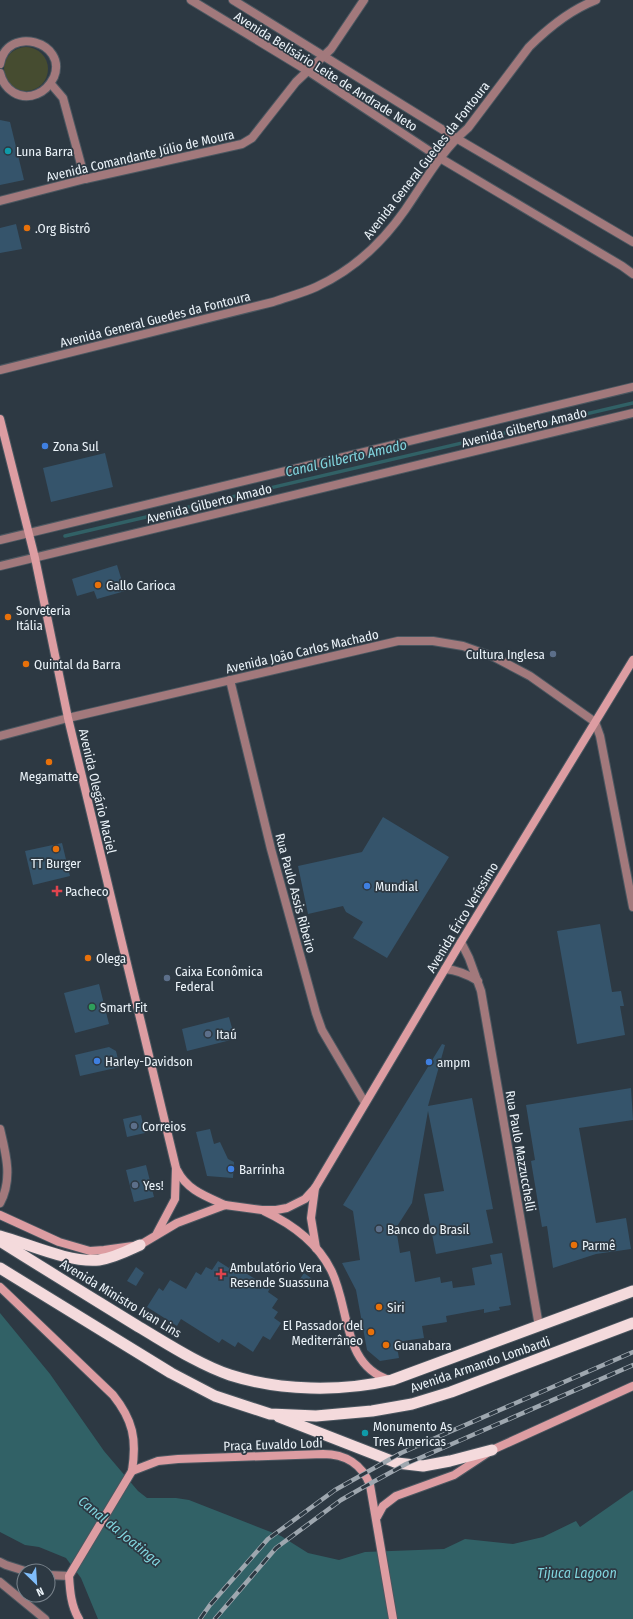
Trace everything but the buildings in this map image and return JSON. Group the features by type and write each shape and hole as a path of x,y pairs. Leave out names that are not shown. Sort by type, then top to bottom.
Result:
{"highway":[{"path":"0,1236 58,1254 90,1260 114,1256 140,1245"},
{"name":"Avenida Ministro Ivan Lins","path":"0,1241 186,1355 230,1374"},
{"name":"Avenida Armando Lombardi","path":"0,1268 171,1373 215,1396 270,1414 316,1416 372,1411 412,1404 451,1392 633,1323"},
{"name":"Avenida Armando Lombardi","path":"230,1374 262,1382 302,1387 373,1384 392,1380 633,1291"},
{"path":"270,1414 397,1463 423,1466 450,1461 492,1450"}],"main road":[{"name":"Avenida Olegário Maciel","path":"0,419 35,558 68,718 176,1168 181,1178 193,1190 225,1205"},
{"name":"Avenida Érico Veríssimo","path":"315,1188 460,942 633,660"},
{"name":"Avenida Olegário Maciel","path":"157,1233 175,1199 176,1168"},
{"path":"140,1245 157,1233 194,1215 225,1205 262,1210 276,1210 296,1204 315,1188"},
{"path":"315,1188 311,1218 317,1248"},
{"path":"262,1210 293,1226 317,1248 331,1270 337,1284 353,1344 359,1356 375,1373 392,1380"},
{"name":"Avenida Ministro Ivan Lins","path":"0,1215 59,1242 90,1250 119,1249 140,1245"},
{"path":"0,1287 42,1329 98,1380 123,1408 132,1427 134,1439 130,1474 70,1574 71,1595 75,1612 79,1619"},
{"path":"377,1517 389,1500 454,1475 492,1450 633,1386"},
{"name":"Praça Euvaldo Lodi","path":"130,1474 158,1461 178,1459 336,1455 355,1463 366,1475 370,1484 380,1534 393,1619"}],"street":[{"name":"Avenida Belisário Leite de Andrade Neto","path":"191,0 308,71 440,158 633,274"},
{"name":"Avenida Belisário Leite de Andrade Neto","path":"233,0 456,138 633,242"},
{"name":"Avenida Comandante Júlio de Moura","path":"0,201 84,179 242,144 252,138 308,71 325,56 364,0"},
{"name":"Avenida General Guedes da Fontoura","path":"0,370 273,302 315,287 351,267 379,242 405,210 428,173 456,138 468,128 521,57 540,36 564,17 596,0"},
{"path":"0,64 1,58 8,49 18,42 29,41 40,44 50,51 55,62 55,74 51,84 42,92 31,96 20,96 9,90 2,81 0,73"},
{"path":"51,84 63,98 84,179"},
{"name":"Avenida Gilberto Amado","path":"0,540 633,387"},
{"name":"Avenida Gilberto Amado","path":"0,566 633,413"},
{"name":"Avenida João Carlos Machado","path":"0,736 68,718 398,641 432,641 463,646 494,657 530,676 595,722"},
{"name":"Rua Paulo Assis Ribeiro","path":"230,680 271,849 316,1013 322,1030 365,1103"},
{"path":"595,722 601,744 633,907"},
{"name":"Rua Paulo Mazzucchelli","path":"460,942 469,958 478,980 483,999 539,1326"},
{"path":"445,969 467,974 478,980"},
{"path":"0,1129 7,1161 7,1182 5,1194 0,1203"},
{"path":"0,1562 16,1568"},
{"path":"56,1575 70,1574"},
{"path":"0,1582 45,1619"}],"shaded area":[{"path":"26,47 38,51 44,57 48,69 44,81 38,87 26,91 14,87 8,81 4,69 8,57 14,51"}],"water":[{"path":"0,1313 50,1374 104,1451 138,1491 147,1498 176,1498 189,1500 281,1536 308,1553 339,1560 365,1552 444,1549 465,1539 513,1544 543,1537 576,1521 580,1527 633,1490 633,1619 98,1619 81,1578 66,1558 39,1547 25,1545 0,1532"}],"waterway":[{"name":"Canal Gilberto Amado","path":"65,536 633,403"}],"railway":[{"path":"200,1619 210,1605 268,1539 335,1490 401,1453 633,1352"},
{"path":"215,1619 276,1548 341,1500 406,1464 633,1365"}],"place":[{"name":"Luna Barra","path":"8,151"},
{"name":".Org Bistrô","path":"27,228"},
{"name":"Zona Sul","path":"45,446"},
{"name":"Gallo Carioca","path":"98,585"},
{"name":"Sorveteria Itália","path":"8,617"},
{"name":"Cultura Inglesa","path":"553,654"},
{"name":"Quintal da Barra","path":"26,664"},
{"name":"Megamatte","path":"49,762"},
{"name":"TT Burger","path":"56,849"},
{"name":"Mundial","path":"367,886"},
{"name":"Pacheco","path":"57,891"},
{"name":"Olega","path":"88,958"},
{"name":"Caixa Econômica Federal","path":"167,978"},
{"name":"Smart Fit","path":"92,1007"},
{"name":"Itaú","path":"208,1034"},
{"name":"Harley-Davidson","path":"97,1061"},
{"name":"ampm","path":"429,1062"},
{"name":"Correios","path":"134,1126"},
{"name":"Barrinha","path":"231,1169"},
{"name":"Yes!","path":"135,1185"},
{"name":"Banco do Brasil","path":"379,1229"},
{"name":"Parmê","path":"574,1245"},
{"name":"Ambulatório Vera Resende Suassuna","path":"221,1274"},
{"name":"Siri","path":"379,1307"},
{"name":"El Passador del Mediterrâneo","path":"371,1332"},
{"name":"Guanabara","path":"386,1345"},
{"name":"Monumento As Tres Americas","path":"365,1433"}],"water label":[{"name":"Canal da Joatinga","path":"120,1531"},
{"name":"Tijuca Lagoon","path":"577,1573"}]}
